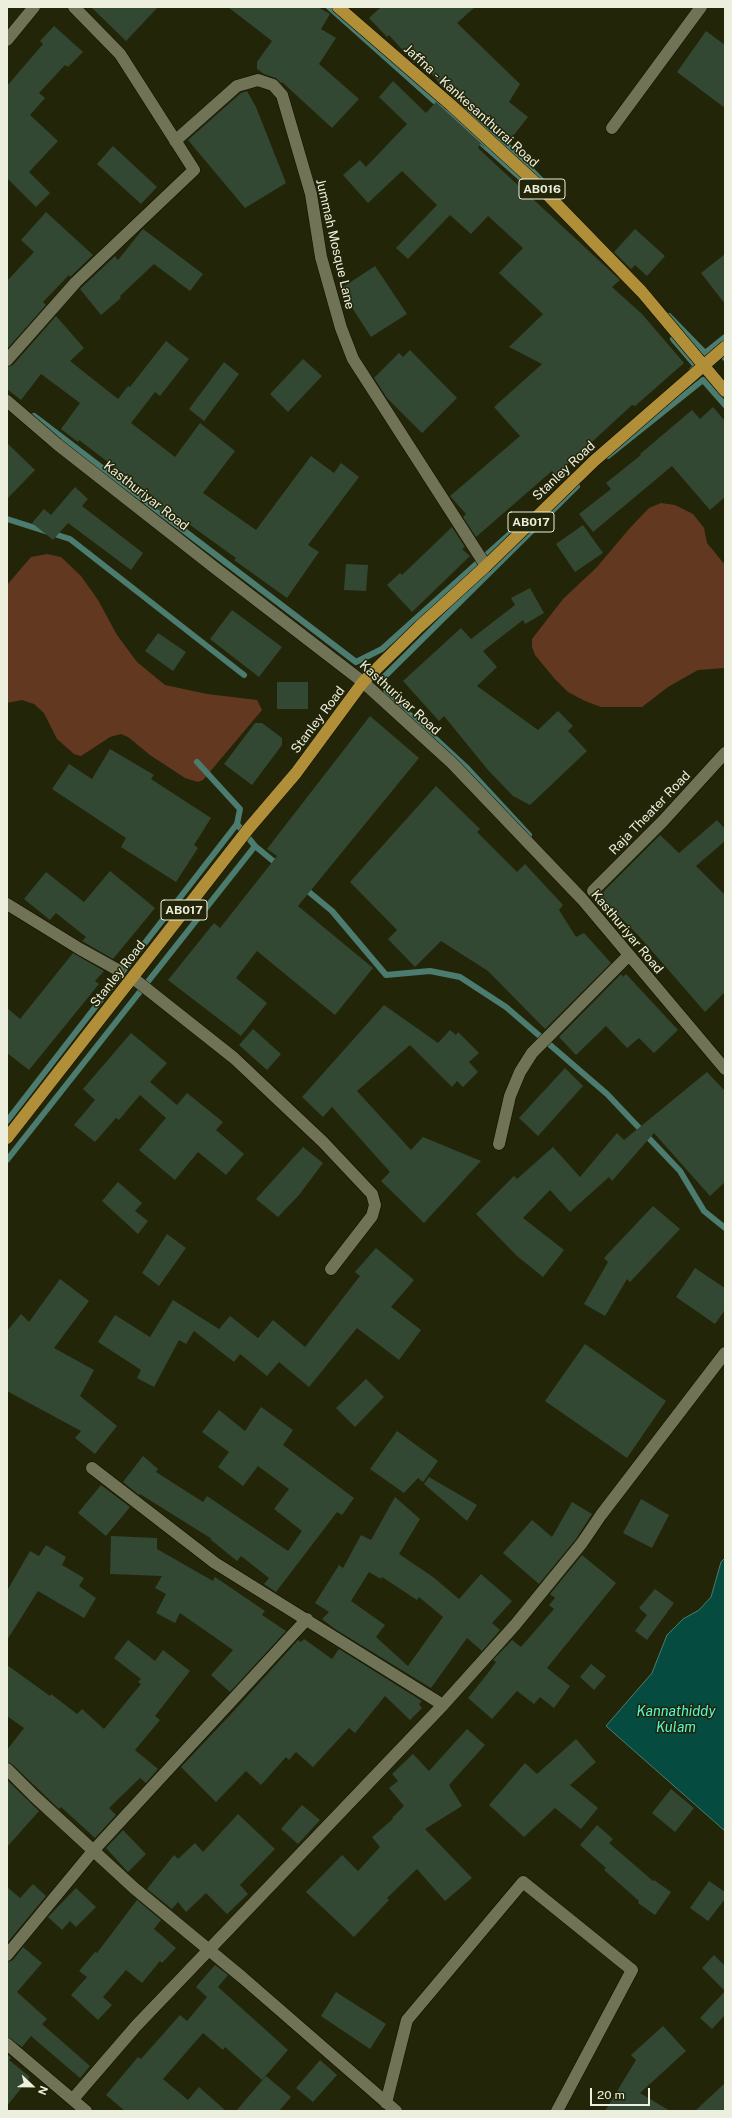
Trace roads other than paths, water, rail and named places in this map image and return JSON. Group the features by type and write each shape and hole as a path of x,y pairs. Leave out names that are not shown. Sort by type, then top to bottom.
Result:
{"main road":[{"name":"Jaffna - Kankesanthurai Road","path":"338,7 451,105 539,186 642,292 725,391"},
{"name":"AB017","path":"704,366 725,347"},
{"name":"Stanley Road","path":"7,1138 249,828 296,773 363,682 419,627 486,566 594,461 704,366"}],"street":[{"path":"7,40 34,7"},
{"path":"7,360 76,282 194,170 120,54 74,7"},
{"path":"612,128 701,7"},
{"name":"Jummah Mosque Lane","path":"175,141 238,86 258,80 273,85 282,95 311,194 321,257 341,328 353,359 486,566"},
{"name":"Kasthuriyar Road","path":"7,401 57,444 363,682 452,763 582,899 725,1069"},
{"name":"Raja Theater Road","path":"593,891 663,821 725,752"},
{"path":"7,904 80,949 118,970"},
{"path":"499,1144 510,1096 520,1072 532,1053 628,955"},
{"path":"133,978 234,1058 323,1142 372,1194 375,1205 372,1216 331,1269"},
{"path":"73,2099 136,2026 443,1705 515,1625 582,1543 601,1515 725,1353"},
{"path":"92,1468 215,1563 443,1705"},
{"path":"7,1955 93,1851 307,1619"},
{"path":"7,1769 93,1851 139,1892 210,1950 396,2111"},
{"path":"386,2103 407,2020 523,1882 632,1970 557,2111"},
{"path":"7,2044 86,2111"}],"water":[{"name":"Kannathiddy Kulam","path":"725,1558 725,1831 606,1726 652,1673 667,1635 683,1619 699,1610 711,1597 721,1562"}],"waterway":[{"path":"329,7 541,196"},
{"path":"467,112 511,149 541,180"},
{"path":"669,316 705,353 725,337"},
{"path":"673,339 696,366 692,370"},
{"path":"608,456 703,380 725,405"},
{"path":"34,416 356,662 382,649 523,522"},
{"path":"529,835 467,768 387,694 384,677 577,486"},
{"path":"7,519 70,539 244,675"},
{"path":"197,762 240,809 237,824 255,846 278,865"},
{"path":"7,1121 237,824"},
{"path":"7,1160 255,846"},
{"path":"303,887 332,911 386,975 430,971 460,977 506,1007 607,1094 680,1171 704,1211 725,1228"}]}
